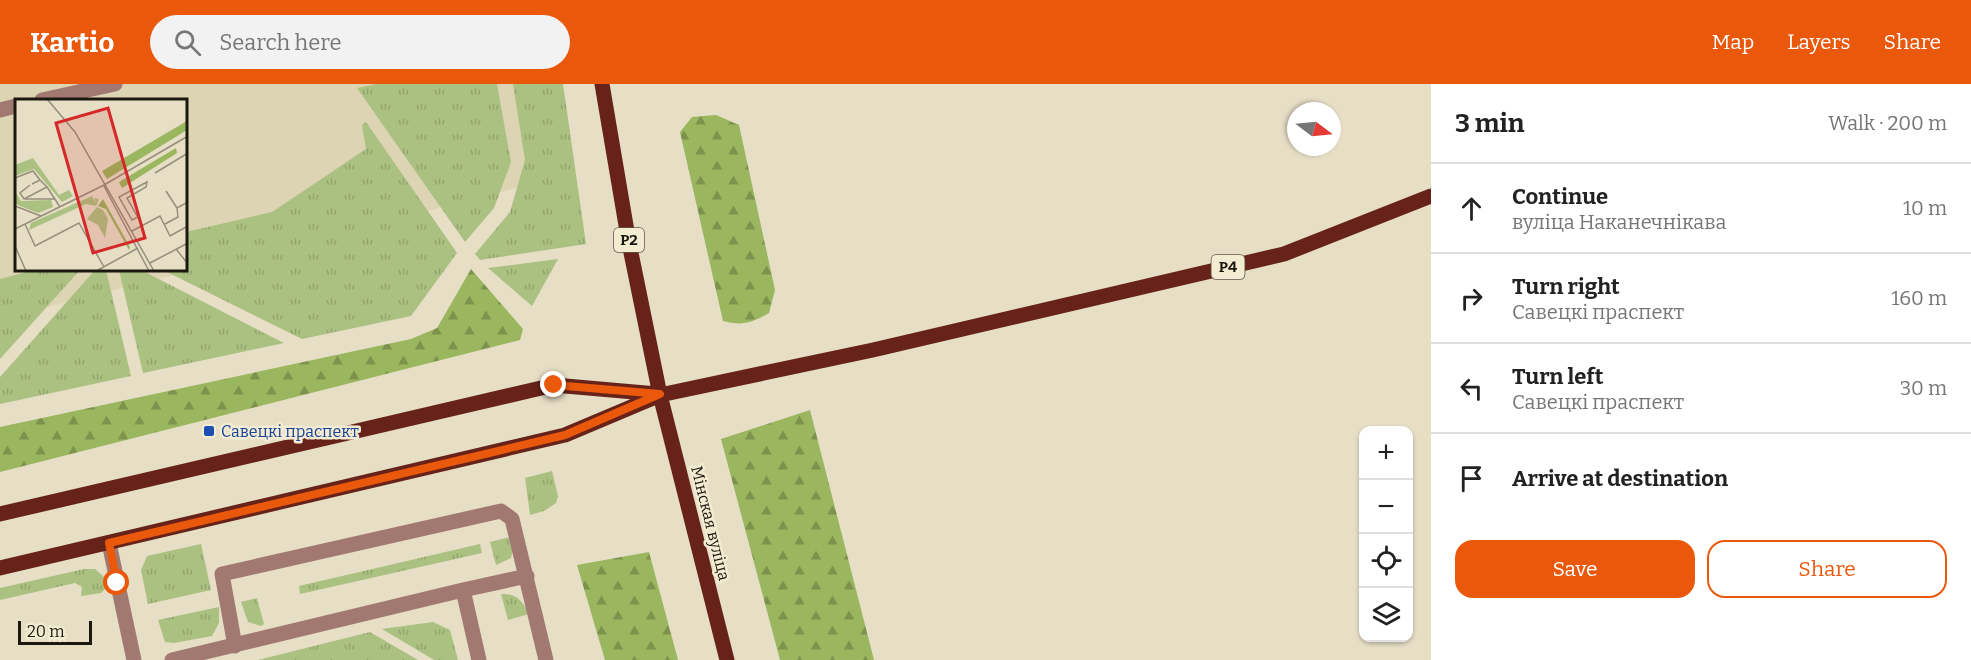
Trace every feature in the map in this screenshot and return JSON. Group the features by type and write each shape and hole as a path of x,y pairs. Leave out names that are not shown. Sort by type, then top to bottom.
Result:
{"main road":[{"name":"Р2","path":"602,84 629,243 660,394"},
{"name":"Р4","path":"0,568 565,435 660,394 873,350 1284,254 1431,196"},
{"name":"Р4","path":"0,514 554,385 660,394"},
{"name":"Мінская вуліца","path":"660,394 727,660"}],"street":[{"path":"47,99 115,84"},
{"path":"0,110 15,106"},
{"path":"235,646 222,574 501,511 512,519 528,576 546,660"},
{"path":"109,543 134,660"},
{"path":"172,660 528,576"},
{"path":"463,590 479,660"}],"shaded area":[{"path":"0,84 534,84 548,180 188,271 188,99 15,99 15,272 185,272 0,319"}],"green space":[{"path":"376,84 497,84 511,162 494,208 465,242 357,88"},
{"path":"513,84 563,84 586,244 480,260 475,254 510,212 525,160"},
{"path":"716,115 739,125 775,290 769,313 747,323 723,321 680,132 692,117"},
{"path":"366,122 457,253 411,316 302,339 167,272 188,272 188,232 272,212 366,149 362,125"},
{"path":"558,259 532,306 488,268"},
{"path":"471,269 523,329 520,340 0,472 0,427 411,339 437,328"},
{"path":"26,272 78,272 0,359 0,279"},
{"path":"93,272 106,272 131,376 0,404 0,377"},
{"path":"119,272 145,272 284,343 143,373"},
{"path":"810,410 874,660 780,660 721,439"},
{"path":"552,471 558,496 556,503 544,511 530,515 525,478"},
{"path":"510,537 513,549 511,558 496,565 490,542"},
{"path":"201,544 211,590 148,604 141,570 147,556"},
{"path":"480,544 482,553 300,594 299,586"},
{"path":"649,552 678,660 605,660 577,565"},
{"path":"84,569 95,569 104,577 106,588 101,593 81,596 82,587 75,583 0,600 0,588"},
{"path":"501,594 511,595 518,599 529,614 508,620"},
{"path":"257,598 264,624 261,626 248,622 241,602"},
{"path":"219,607 219,623 212,636 174,643 165,642 158,620"},
{"path":"433,622 450,630 458,660 434,660 382,629"},
{"path":"370,632 418,660 258,660"}],"place":[{"name":"Савецкі праспект","path":"209,431"}],"route":[{"path":"117,583 109,543 565,435 660,394 554,385"}]}
